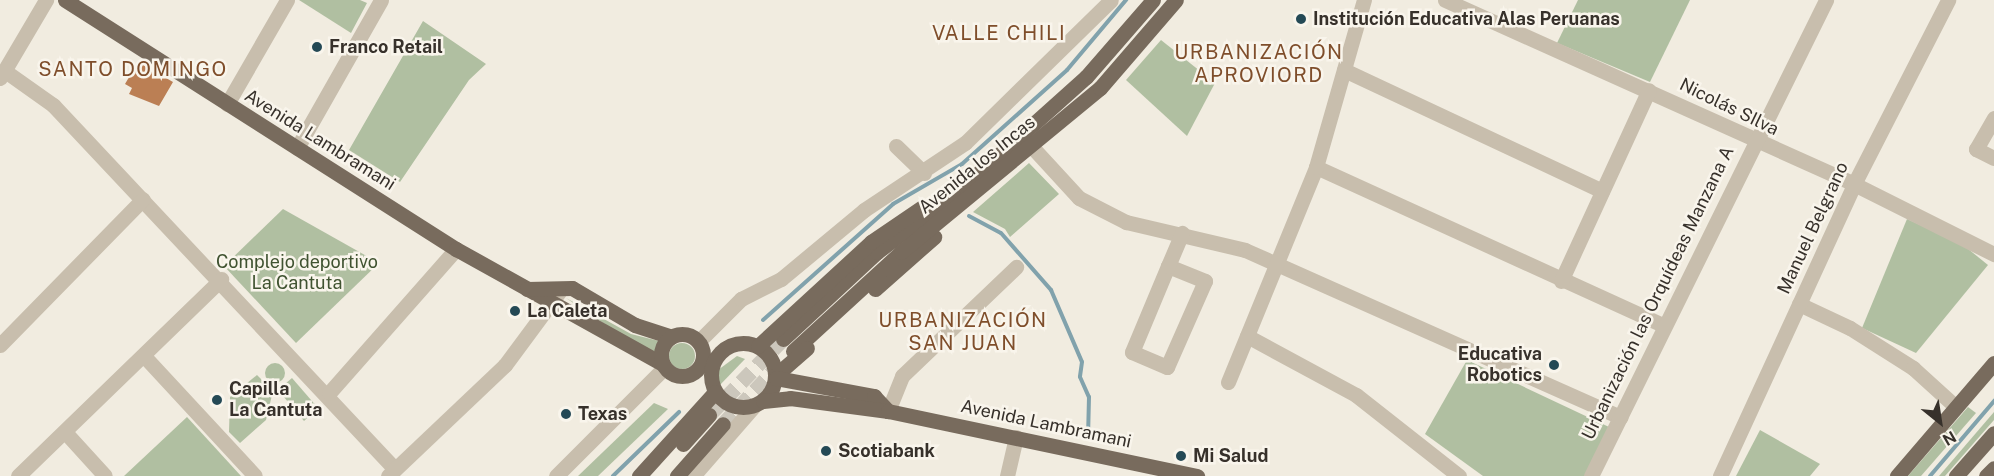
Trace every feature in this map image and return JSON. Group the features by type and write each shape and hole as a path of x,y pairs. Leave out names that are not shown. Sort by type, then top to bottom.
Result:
{"main road":[{"name":"Avenida Lambramani","path":"64,0 456,249 669,370 714,391"},
{"name":"Avenida los Incas","path":"790,349 897,236 970,190 1027,142 1100,88 1176,0"},
{"name":"Avenida los Incas","path":"1027,142 1149,5"},
{"path":"1149,5 1158,22"},
{"path":"758,346 905,216 970,190"},
{"path":"722,350 710,373 714,391 728,405 758,404 776,377 790,349 922,249 970,190"},
{"path":"527,289 572,288 635,325 722,350 740,343 758,346 771,358 776,377"},
{"path":"671,337 663,346 669,370 697,370 703,357 697,341"},
{"path":"790,349 801,381"},
{"path":"1897,476 1994,363"},
{"name":"Avenida Lambramani","path":"776,377 874,396 888,411"},
{"path":"639,476 714,391"},
{"name":"Avenida Lambramani","path":"758,404 790,398 888,411 1016,437 1161,472 1197,476"},
{"path":"651,476 709,415"},
{"path":"677,476 723,424"},
{"path":"1956,476 1994,433"},
{"path":"1986,476 1994,468"}],"street":[{"path":"46,0 2,74 53,105 329,393 392,472 505,365 562,288"},
{"path":"227,104 287,0"},
{"path":"297,148 381,0"},
{"path":"697,341 741,299 781,279 864,210 924,173 965,143 1111,0"},
{"path":"1228,382 1316,167 1364,0"},
{"name":"Nicolás SIlva","path":"1445,0 1649,90 1753,142 1854,184 1994,254"},
{"name":"Urbanización las Orquídeas Manzana A","path":"1591,476 1753,142 1826,0"},
{"name":"Manuel Belgrano","path":"1720,476 1854,184 1948,0"},
{"path":"1344,70 1602,191"},
{"path":"1561,281 1649,90"},
{"path":"1994,118 1976,149 1994,158"},
{"path":"1027,142 1079,198 1126,222 1245,249 1275,265 1620,417"},
{"path":"896,147 924,173"},
{"path":"1316,167 1561,281 1663,325"},
{"path":"0,345 143,199"},
{"path":"1168,266 1205,281 1167,367 1132,352 1168,266 1182,233"},
{"path":"329,393 456,249"},
{"path":"888,411 902,376 1016,267"},
{"path":"18,476 221,279"},
{"path":"1799,304 1850,328 1913,368 1956,407"},
{"path":"1247,336 1356,395 1459,476"},
{"path":"144,356 255,476"},
{"path":"556,476 649,386 669,370"},
{"path":"693,476 758,404"},
{"path":"65,432 105,476"},
{"path":"1007,476 1016,437"}],"green space":[{"path":"299,0 360,0 367,3 351,33"},
{"path":"1578,0 1690,0 1650,82 1557,43"},
{"path":"423,21 486,64 469,80 400,182 349,150"},
{"path":"1161,40 1215,83 1187,136 1126,80"},
{"path":"1029,163 1059,194 1010,237 1005,229 973,212"},
{"name":"Complejo deportivo La Cantuta","path":"283,209 379,263 296,343 224,266"},
{"path":"1907,219 1962,244 1988,265 1916,353 1862,328"},
{"path":"566,298 631,334 663,342 654,357"},
{"path":"682,343 691,347 695,356 691,365 682,369 673,365 669,356 673,347"},
{"path":"737,356 745,359 718,387 718,370"},
{"path":"1467,360 1609,427 1585,476 1483,476 1425,434"},
{"path":"275,363 282,366 285,373 282,380 275,383 268,380 265,373 268,366"},
{"path":"257,375 273,391 266,420 240,443 229,432 230,397"},
{"path":"292,378 318,408 304,421 278,390"},
{"path":"654,403 668,409 598,476 578,476"},
{"path":"1968,407 1976,413 1921,476 1908,476"},
{"path":"1994,412 1994,420 1945,476 1939,476"},
{"path":"187,417 241,476 124,476"},
{"path":"1760,430 1820,464 1810,476 1736,476"}],"building":[{"path":"138,62 173,82 159,106 129,94 132,88 125,84"}],"waterway":[{"path":"763,320 893,204 962,164 1067,70 1126,0"},
{"path":"969,216 1001,233 1051,290 1082,362 1080,377 1089,397 1088,437"},
{"path":"1930,476 1994,401"},
{"path":"613,476 679,412"}],"tunnel":[{"path":"709,415 783,339"},
{"path":"723,424 781,363"}],"place":[{"name":"Institución Educativa Alas Peruanas","path":"1301,19"},
{"name":"Franco Retail","path":"317,47"},
{"name":"La Caleta","path":"515,311"},
{"name":"Educativa Robotics","path":"1554,365"},
{"name":"Capilla La Cantuta","path":"217,400"},
{"name":"Texas","path":"566,414"},
{"name":"Scotiabank","path":"826,451"},
{"name":"Mi Salud","path":"1181,456"}],"district":[{"name":"VALLE CHILI","path":"999,33"},
{"name":"URBANIZACIÓN APROVIORD","path":"1259,64"},
{"name":"SANTO DOMINGO","path":"133,69"},
{"name":"URBANIZACIÓN SAN JUAN","path":"963,332"}]}
